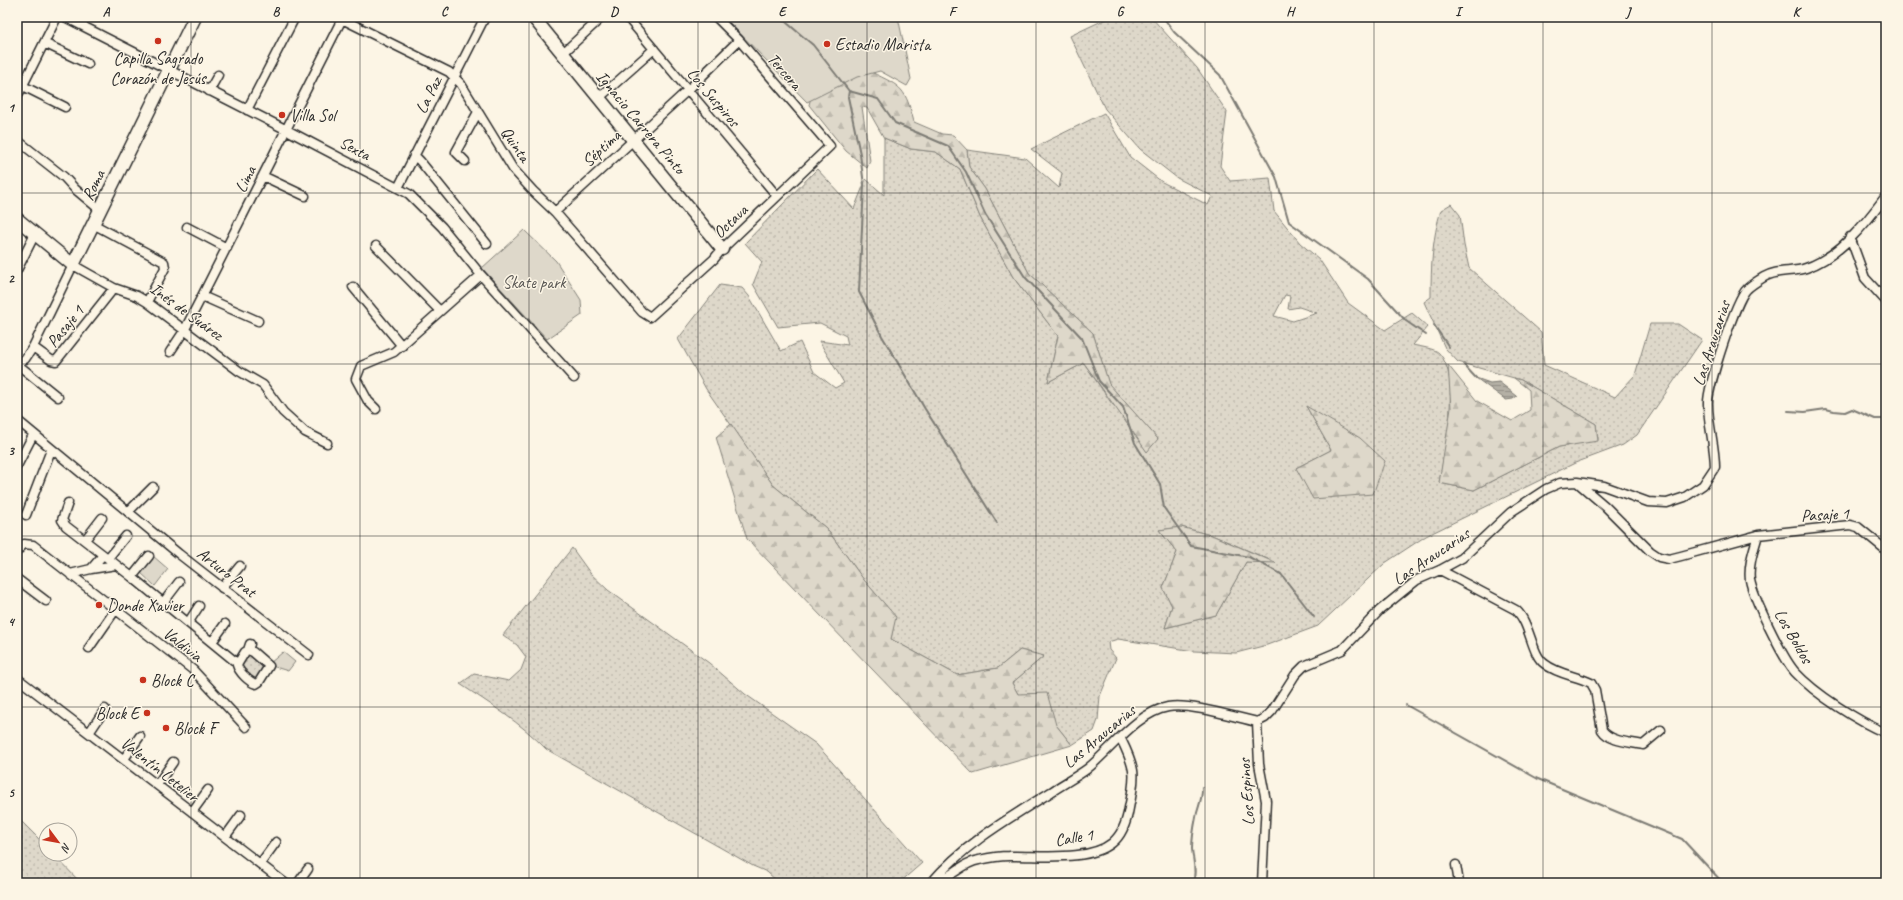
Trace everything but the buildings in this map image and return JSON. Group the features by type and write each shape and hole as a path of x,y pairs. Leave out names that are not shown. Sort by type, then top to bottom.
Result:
{"street":[{"path":"17,97 57,17"},
{"name":"Sexta","path":"65,17 409,194 442,227 481,275 574,378"},
{"name":"Roma","path":"17,364 25,360 33,347 195,17"},
{"path":"247,110 295,17"},
{"name":"La Paz","path":"398,188 485,17"},
{"name":"Ignacio Carrera Pinto","path":"533,17 722,249"},
{"path":"562,54 602,17"},
{"name":"Los Suspiros","path":"627,17 689,89 777,196"},
{"name":"Tercera","path":"716,17 739,40 830,146"},
{"name":"Quinta","path":"341,18 449,72 461,84 513,169 555,212 642,312 650,318"},
{"name":"Lima","path":"170,352 184,331 227,248 287,130 341,18"},
{"name":"Séptima","path":"555,212 633,138 689,89 739,40"},
{"path":"44,42 88,64"},
{"path":"599,98 654,49"},
{"path":"209,91 218,75"},
{"path":"23,86 65,107"},
{"path":"465,161 456,152 478,112"},
{"path":"17,140 64,177 75,189 100,210"},
{"name":"Octava","path":"650,318 714,259 722,249 830,146"},
{"path":"414,155 420,160 487,244"},
{"path":"263,176 305,196"},
{"name":"Las Araucarias","path":"932,883 954,859 988,832 1086,770 1142,718 1155,711 1169,707 1186,706 1257,722 1265,718 1272,711 1295,675 1304,666 1342,650 1380,610 1417,580 1462,558 1511,512 1560,483 1577,482 1604,486 1648,502 1667,503 1685,497 1703,485 1715,467 1707,402 1712,380 1724,343 1746,289 1765,276 1781,271 1805,269 1838,250 1886,196"},
{"name":"Inés de Suárez","path":"17,219 73,265 114,288 137,296 240,371 263,385 283,412 305,432 327,443"},
{"path":"93,224 164,262 165,268 146,302"},
{"path":"187,227 227,248"},
{"path":"17,270 35,234"},
{"path":"1850,237 1865,278 1886,301"},
{"path":"376,246 440,311"},
{"path":"376,409 368,401 356,379 358,371 364,363 386,357 402,346 481,275"},
{"name":"Pasaje 1","path":"33,347 51,360 56,361 114,288"},
{"path":"353,288 402,346"},
{"path":"202,296 258,321"},
{"path":"17,364 58,397"},
{"name":"Arturo Prat","path":"17,420 33,435 222,588 309,655"},
{"path":"17,466 33,435"},
{"path":"26,515 52,450"},
{"name":"Pasaje 1","path":"1577,482 1605,506 1633,536 1659,557 1669,559 1758,535 1850,525 1858,528 1886,550"},
{"path":"128,512 153,486"},
{"path":"68,503 62,520 63,522 237,663 238,669 251,682 256,684 259,682 269,666 249,647 237,663"},
{"path":"85,540 102,518"},
{"name":"Los Boldos","path":"1758,535 1751,559 1750,580 1771,631 1795,672 1820,694 1855,717 1886,732"},
{"path":"91,569 126,536"},
{"name":"Valdivia","path":"17,550 24,544 32,545 116,609 193,670 246,727"},
{"path":"132,577 149,556"},
{"path":"70,574 116,565"},
{"path":"222,588 240,566"},
{"path":"1440,570 1516,610 1524,618 1539,658 1544,664 1591,683 1596,690 1602,730 1606,735 1611,738 1644,745 1661,730"},
{"path":"17,579 46,601"},
{"path":"163,603 178,582"},
{"path":"188,623 199,606"},
{"path":"89,648 116,609"},
{"path":"212,642 225,624"},
{"name":"Valentín Letelier","path":"17,678 285,883"},
{"path":"89,734 105,709"},
{"name":"Los Espinos","path":"1257,722 1259,764 1266,801 1262,883"},
{"path":"124,759 140,736"},
{"name":"Calle 1","path":"932,883 942,881 976,860 1007,856 1072,856 1103,848 1112,843 1120,834 1128,816 1135,780 1131,759 1121,739"},
{"path":"157,785 173,762"},
{"path":"192,812 208,790"},
{"path":"225,837 241,815"},
{"path":"260,864 276,842"},
{"path":"1456,866 1458,883"},
{"path":"298,883 308,869"}],"green space":[{"name":"Estadio Marista","path":"724,17 898,17 911,79 907,86 880,71 857,77 807,102"},
{"path":"1110,17 1151,17 1197,68 1227,112 1220,166 1230,181 1270,178 1274,211 1300,243 1319,259 1348,303 1385,330 1412,313 1428,327 1413,345 1437,351 1446,364 1449,379 1450,415 1439,483 1474,490 1559,447 1598,440 1596,424 1521,380 1458,362 1445,348 1424,302 1431,297 1433,253 1441,210 1451,204 1460,215 1469,268 1541,332 1544,365 1615,397 1635,375 1650,324 1678,324 1702,340 1637,435 1623,445 1575,463 1426,536 1385,563 1318,626 1267,645 1236,653 1194,651 1118,639 1108,642 1109,650 1116,658 1100,696 1098,720 1094,731 1072,745 1056,725 1018,694 1012,683 1044,656 1020,650 998,668 957,675 891,639 895,617 864,580 826,528 773,485 706,389 678,339 720,285 742,288 749,296 781,351 800,342 814,372 835,388 844,383 819,341 848,345 846,336 820,323 778,327 753,284 762,262 745,243 817,169 854,209 866,179 884,195 884,138 911,149 936,152 960,169 980,217 1013,277 1058,336 1048,382 1084,363 1112,404 1158,439 1109,385 1093,333 1029,273 985,189 969,167 967,150 1025,158 1059,188 1062,173 1031,149 1104,113 1130,157 1162,182 1208,205 1212,196 1177,178 1140,149 1105,109 1070,36","holes":["1285,295 1290,296 1288,309 1299,307 1317,313 1293,321 1274,316","1306,406 1373,493 1296,468 1331,450","1181,527 1214,536 1275,562 1246,562 1216,615 1165,628 1172,606 1163,588 1177,552 1159,530"]},
{"path":"871,72 890,81 901,90 908,102 914,122 942,134 953,135 967,150 969,167 985,189 1029,273 1093,333 1109,384 1158,439 1147,452 1084,363 1048,382 1058,336 1013,277 980,217 960,169 936,152 911,149 884,138 867,108 862,107 870,161 867,168 846,151 809,105 816,75"},
{"name":"Skate park","path":"524,230 556,261 581,300 582,315 547,339 482,268"},
{"path":"1448,365 1477,401 1512,421 1530,410 1529,390 1514,378 1521,380 1596,424 1598,441 1559,447 1474,490 1439,483 1451,408"},
{"path":"1306,406 1360,438 1385,461 1373,494 1313,499 1296,468 1331,450"},
{"path":"731,424 773,485 826,528 864,580 896,617 891,639 957,675 998,668 1020,650 1044,656 1012,683 1018,694 1047,693 1056,725 1072,745 973,774 747,539 716,437"},
{"path":"1181,527 1214,536 1276,563 1246,562 1216,615 1165,628 1172,606 1163,588 1177,552 1159,530"},
{"path":"572,548 590,573 608,590 709,663 745,694 816,744 922,863 899,883 779,883 767,872 753,866 546,749 516,722 460,684 474,674 509,681 521,670 526,657 517,645 503,635"},
{"path":"153,556 168,569 155,586 140,572"},
{"path":"283,652 295,662 288,671 272,666 270,663"},
{"path":"248,654 266,668 255,682 239,666"},
{"path":"17,817 38,838 38,862 61,862 81,883 17,883"}],"shaded area":[{"path":"1476,378 1490,383 1499,382 1517,396 1513,399 1506,400"}],"waterway":[{"path":"780,17 813,45 849,91 878,99 895,123 948,146 966,172 985,214 1025,277 1082,338 1099,381 1123,407 1135,443 1160,484 1164,508 1191,546 1249,557 1281,574 1314,617"},
{"path":"1163,17 1174,32 1220,75 1276,177 1289,222 1368,279 1406,321 1426,335"},
{"path":"849,91 848,97 860,154 864,185 859,292 882,336 925,409 997,523"},
{"path":"1434,325 1449,347"},
{"path":"1464,365 1476,378"},
{"path":"1788,411 1805,412 1826,409 1845,412 1852,409 1875,419 1886,419"},
{"path":"1406,705 1538,779 1682,839 1723,883"},
{"path":"1193,883 1195,870 1192,841 1202,795 1202,787"}],"place":[{"name":"Capilla Sagrado Corazón de Jesús","path":"158,41"},
{"name":"Estadio Marista","path":"827,44"},
{"name":"Villa Sol","path":"282,115"},
{"name":"Donde Xavier","path":"99,605"},
{"name":"Block C","path":"143,680"},
{"name":"Block E","path":"147,713"},
{"name":"Block F","path":"166,728"}]}
